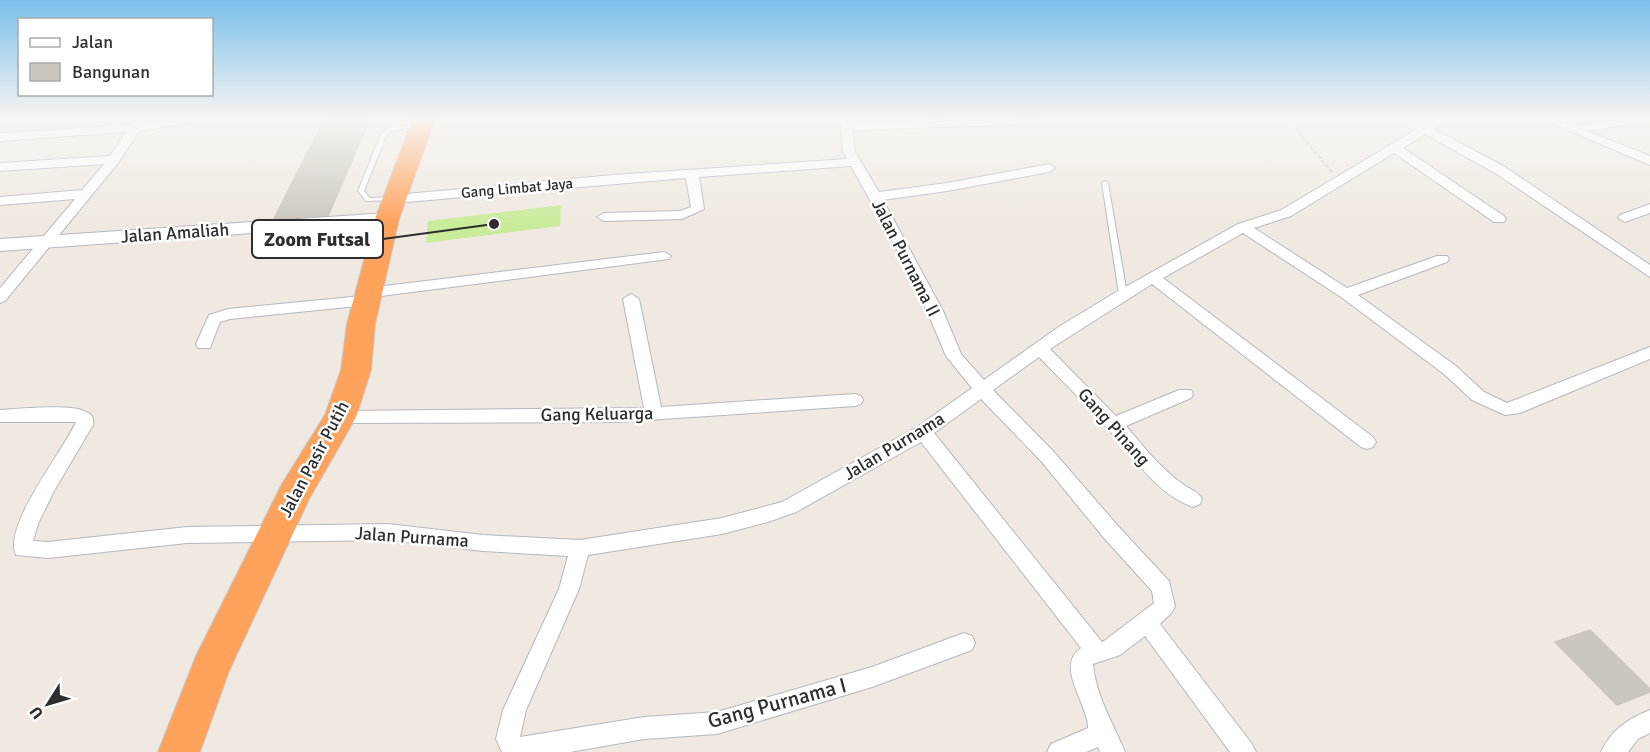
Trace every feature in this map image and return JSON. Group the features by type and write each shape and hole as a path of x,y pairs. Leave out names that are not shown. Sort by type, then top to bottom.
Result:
{"highway":[{"name":"Jalan Pasir Putih","path":"179,752 210,669 294,494 340,417 356,370 361,324 391,209 411,154"}],"street":[{"path":"0,298 118,154"},
{"name":"Jalan Purnama II","path":"850,154 935,311 954,356 983,390 1047,456 1111,532 1162,587 1164,606 1147,623"},
{"name":"Jalan Purnama","path":"0,416 78,415 84,419 84,425 59,465 33,516 21,543 22,549 48,550 187,535 388,532 483,543 580,548 722,526 761,517 789,507 923,432 1124,294 1243,227 1286,213 1386,154"},
{"path":"1405,154 1499,219"},
{"path":"1472,154 1500,170 1650,272"},
{"path":"1633,154 1650,161"},
{"path":"0,167 114,160"},
{"name":"Gang Limbat Jaya","path":"391,209 692,173 855,162"},
{"path":"875,197 947,187 1049,168"},
{"path":"604,217 691,213 697,209 698,203 692,173"},
{"path":"0,201 86,194"},
{"path":"1625,218 1650,208"},
{"name":"Jalan Amaliah","path":"0,245 391,209"},
{"path":"1243,227 1346,294 1450,370 1478,396 1505,409 1514,409 1648,355"},
{"path":"204,344 214,319 228,314 664,256"},
{"path":"1346,294 1442,259"},
{"path":"1153,277 1367,442"},
{"path":"631,299 654,413"},
{"name":"Gang Pinang","path":"1041,349 1114,424 1150,467 1193,499"},
{"path":"1114,424 1185,394"},
{"name":"Gang Keluarga","path":"340,417 618,416 855,399"},
{"path":"923,432 1096,651"},
{"name":"Gang Purnama I","path":"580,548 569,589 512,714 508,739 510,745 515,748 521,749 644,728 717,723 872,677 964,643"},
{"path":"1113,752 1101,731 1101,725 1086,690 1082,660 1096,651 1109,650 1147,623 1244,752"},
{"path":"1613,752 1630,731 1650,721"},
{"path":"1059,752 1097,736 1101,731"}],"lane":[{"path":"375,154 361,191 368,200 391,209"},
{"path":"1105,183 1124,294"}],"path":[{"path":"1317,154 1341,182"}],"green space":[{"path":"561,205 560,226 426,243 428,221"}],"building":[{"path":"307,154 355,154 328,216 274,219"},
{"path":"1590,630 1650,689 1650,692 1617,705 1555,642"}],"place":[{"name":"Zoom Futsal","path":"494,224"}]}
